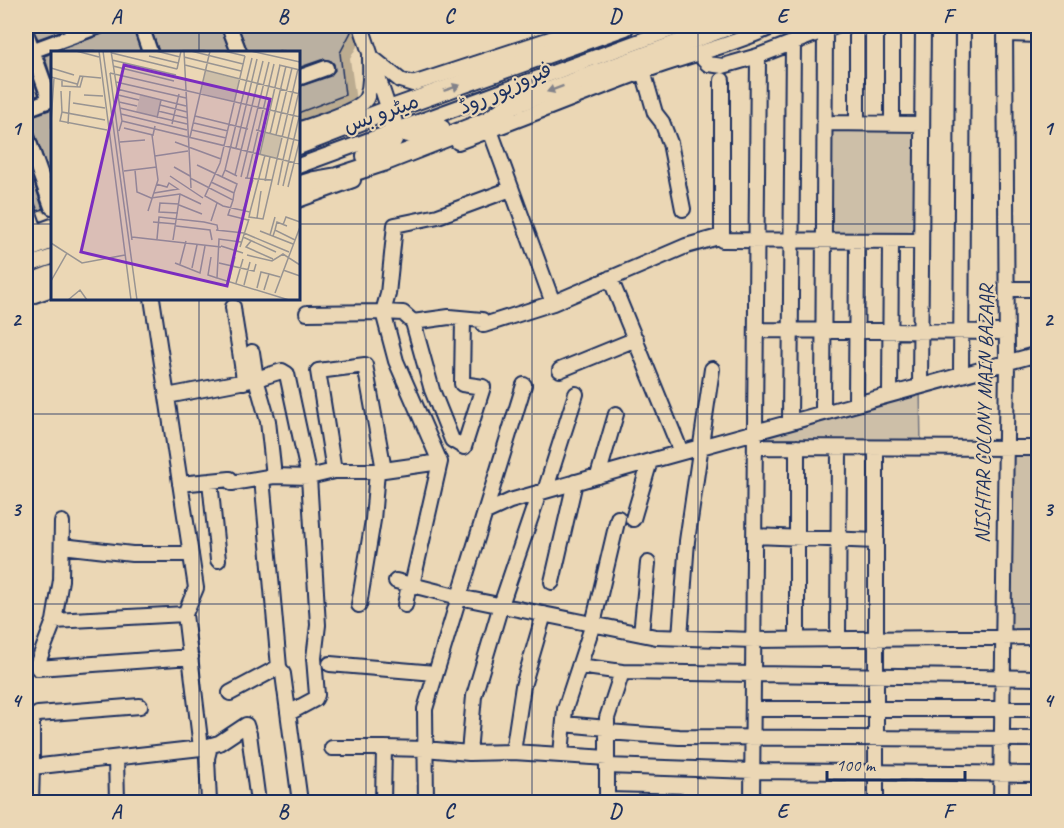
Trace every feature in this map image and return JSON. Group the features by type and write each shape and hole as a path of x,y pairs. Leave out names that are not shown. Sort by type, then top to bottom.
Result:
{"main road":[{"name":"فیروزپور روڈ","path":"300,144 325,127 389,110 625,26"},
{"name":"فیروزپور روڈ","path":"306,183 337,177 383,162 488,121 511,105 596,82 728,26"},
{"path":"396,130 414,134 429,134 511,105"},
{"path":"306,183 386,147 394,138 396,130 389,110"},
{"path":"26,285 51,275"}],"street":[{"path":"28,51 99,26"},
{"path":"141,26 150,51"},
{"path":"229,26 239,51"},
{"path":"361,26 389,110"},
{"path":"370,56 400,80 413,84 590,26"},
{"name":"میٹرو بس","path":"300,165 681,26"},
{"path":"300,199 490,130 596,82 643,71 693,54 726,46 774,26"},
{"path":"857,26 857,123"},
{"path":"892,26 892,123"},
{"path":"920,386 923,26"},
{"path":"961,375 963,26"},
{"path":"702,53 703,59 708,64 723,66 758,56 830,27 825,123 823,412"},
{"path":"1006,30 1038,35"},
{"name":"NISHTAR COLONY MAIN BAZAAR","path":"1001,802 1000,739 1003,678 1007,363 1006,30"},
{"path":"26,33 28,51 50,100 26,109"},
{"path":"790,422 793,42"},
{"path":"300,130 325,127 360,106 367,98 370,56"},
{"path":"752,802 758,56"},
{"path":"300,77 326,68"},
{"path":"643,71 655,112 662,122 670,143 683,208"},
{"path":"722,80 722,240 921,241"},
{"path":"825,123 922,124"},
{"path":"490,130 553,303"},
{"path":"26,134 51,204"},
{"path":"405,605 406,584 441,462 396,361 383,312 388,294 395,225 438,216 511,189"},
{"path":"26,205 39,243"},
{"path":"26,266 51,227"},
{"path":"413,322 448,317 482,320 484,325 553,303 686,246 722,236"},
{"path":"856,404 858,241"},
{"path":"890,394 891,241"},
{"path":"610,278 681,452"},
{"path":"26,298 51,289"},
{"path":"1007,289 1038,289"},
{"path":"152,300 196,588 185,614 206,747 209,802"},
{"path":"233,307 237,342 250,381 268,421 268,477 279,667 283,674 300,802"},
{"path":"307,313 403,313 413,322 432,390 452,440 464,447 483,387 462,384 463,319"},
{"path":"757,330 1007,332"},
{"path":"560,370 636,339"},
{"path":"250,381 252,352"},
{"path":"486,512 510,501 700,446 1038,354"},
{"path":"334,471 318,371 364,365 380,471 359,605"},
{"path":"680,638 687,541 712,369"},
{"path":"167,396 250,381 282,371 287,375 309,477 318,625 314,658 317,694 315,699 289,713"},
{"path":"426,802 425,709 524,385"},
{"path":"469,753 474,696 501,605 576,394"},
{"path":"598,476 616,414"},
{"path":"756,447 1038,448"},
{"path":"797,447 797,639"},
{"path":"838,639 839,448"},
{"path":"876,448 876,802"},
{"path":"633,519 650,461"},
{"path":"180,484 230,479 232,483 268,477 309,477 334,471 380,471 441,462"},
{"path":"210,481 218,560"},
{"path":"552,582 575,482"},
{"path":"561,755 565,709 593,624 618,518"},
{"path":"62,522 61,580 54,621 37,664 38,668 191,657"},
{"path":"755,536 876,541"},
{"path":"62,546 132,554 191,554"},
{"path":"641,634 648,563"},
{"path":"406,584 656,637 754,640 1038,637"},
{"path":"54,621 185,614"},
{"path":"513,752 523,686 544,614"},
{"path":"330,664 435,673"},
{"path":"579,666 622,672 1038,678"},
{"path":"230,693 279,667"},
{"path":"622,672 607,718 607,801 691,802"},
{"path":"31,802 32,718 38,714 140,706"},
{"path":"754,709 1038,709"},
{"path":"564,724 679,737 1038,739"},
{"path":"32,767 206,747 219,742 243,725 248,726 258,802"},
{"path":"332,748 425,749 469,753 513,752 561,755 607,762 753,771 1038,774"},
{"path":"383,802 384,748"},
{"path":"116,758 117,802"}],"shaded area":[{"path":"825,123 922,124 921,241 825,241"},
{"path":"920,386 921,448 756,447 756,431"},
{"path":"1038,448 1038,637 1003,637 1005,449"}],"building":[{"path":"31,26 74,26 38,39"},
{"path":"108,26 132,26 141,51 56,51 102,34"},
{"path":"150,26 220,26 230,51 159,51"},
{"path":"238,26 348,26 351,32 340,53 345,95 300,112 300,86 330,76 335,70 334,64 324,59 300,67 300,51 248,51"},
{"path":"51,53 51,77 44,56"},
{"path":"26,62 39,95 26,100"},
{"path":"51,109 51,179 34,131 26,125 26,118"},
{"path":"26,159 43,209 38,211 34,201 27,196 26,192"}]}
